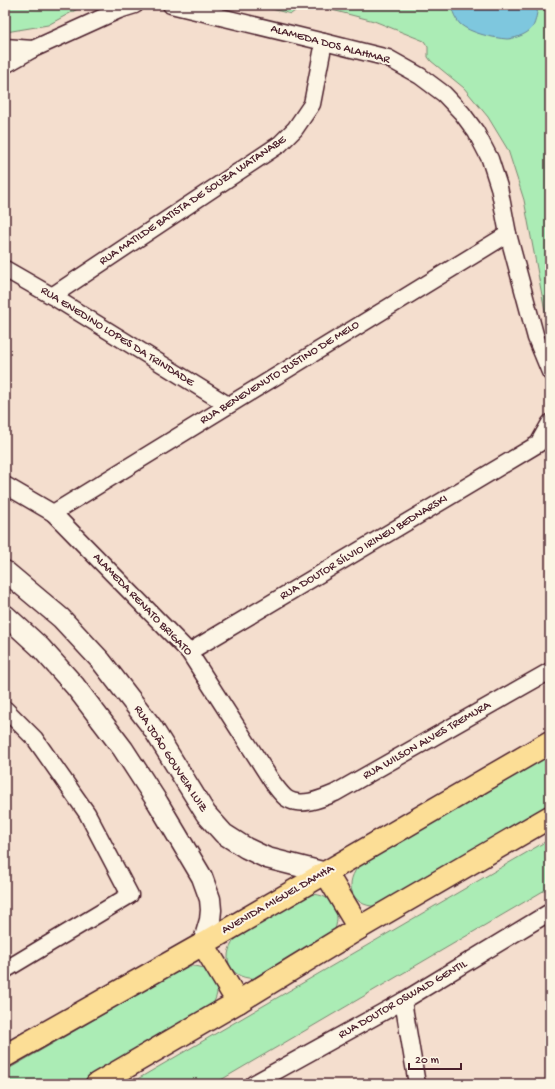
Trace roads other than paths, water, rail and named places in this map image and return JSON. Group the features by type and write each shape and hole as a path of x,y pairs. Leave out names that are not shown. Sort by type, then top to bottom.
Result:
{"main road":[{"name":"AVENIDA MIGUEL DAMHA","path":"5,1056 203,944 550,742"},
{"path":"97,1084 238,1002 359,928 550,817"},
{"path":"326,872 359,928"},
{"path":"203,944 238,1002"}],"street":[{"path":"5,65 33,50 119,10 135,5"},
{"name":"ALAMEDA DOS ALAHMAR","path":"171,5 388,58 420,76 444,94 462,113 476,132 490,159 499,187 508,234 536,338 550,372"},
{"name":"RUA MATILDE BATISTA DE SOUZA WATANABE","path":"52,296 280,144 295,129 312,104 324,42"},
{"path":"5,47 33,50"},
{"name":"RUA BENEVENUTO JUSTINO DE MELO","path":"53,513 508,234"},
{"name":"RUA ENEDINO LOPES DA TRINDADE","path":"5,269 52,296 228,405"},
{"name":"RUA DOUTOR SÍLVIO IRINEU BEDNARSKI","path":"189,652 544,444 550,423"},
{"name":"ALAMEDA RENATO BRIGATO","path":"5,485 53,513 189,652 279,792 287,799 300,802"},
{"name":"RUA JOÃO GOUVEIA LUIZ","path":"5,571 61,618 101,661 152,727 206,814 224,834 246,848 267,858 295,866 326,872"},
{"path":"5,615 40,647 75,686 124,749 162,810 202,877 210,898 210,920 203,944"},
{"name":"RUA WILSON ALVES TREMURA","path":"300,802 318,800 336,794 550,671"},
{"path":"5,709 36,739 87,813 130,895 5,970"},
{"name":"RUA DOUTOR OSWALD GENTIL","path":"253,1084 403,1001 550,912"},
{"path":"403,1001 417,1084"}],"water":[{"path":"451,5 537,5 538,8 535,23 530,30 525,34 507,39 495,38 464,27 457,20"}]}
